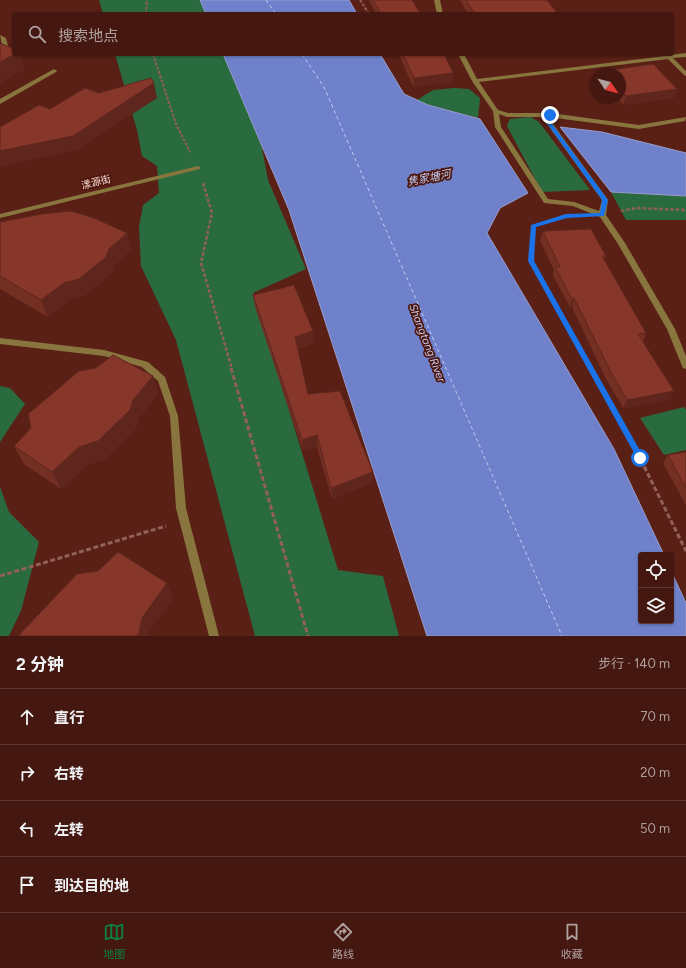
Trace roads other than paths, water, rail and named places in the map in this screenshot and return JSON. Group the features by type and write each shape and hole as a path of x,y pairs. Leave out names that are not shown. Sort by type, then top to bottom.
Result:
{"street":[{"path":"437,0 440,12"},
{"path":"0,37 4,39 5,46 0,49"},
{"path":"674,56 686,55"},
{"path":"462,56 475,81 496,111 498,127 546,201 574,204 602,215 621,243 671,329 686,366"},
{"path":"475,81 668,56 686,74"},
{"path":"0,102 54,71"},
{"path":"496,111 507,115 544,115 640,127 686,119"},
{"path":"544,115 605,200 602,215"},
{"name":"漾源街","path":"0,216 198,168"},
{"path":"0,341 104,353 145,364 162,379 174,416 181,508 214,636"}],"water":[{"path":"200,0 349,0 356,12 205,12"},
{"path":"224,56 381,56 404,94 428,105 480,119 528,193 500,208 487,233 614,449 663,552 638,552 638,624 674,624 674,577 686,603 686,636 427,636 289,210"},
{"path":"560,127 602,132 686,153 686,196 611,192"}],"water label":[{"name":"隽家塘河","path":"429,178"},
{"name":"Shangtang River","path":"427,343"}]}
